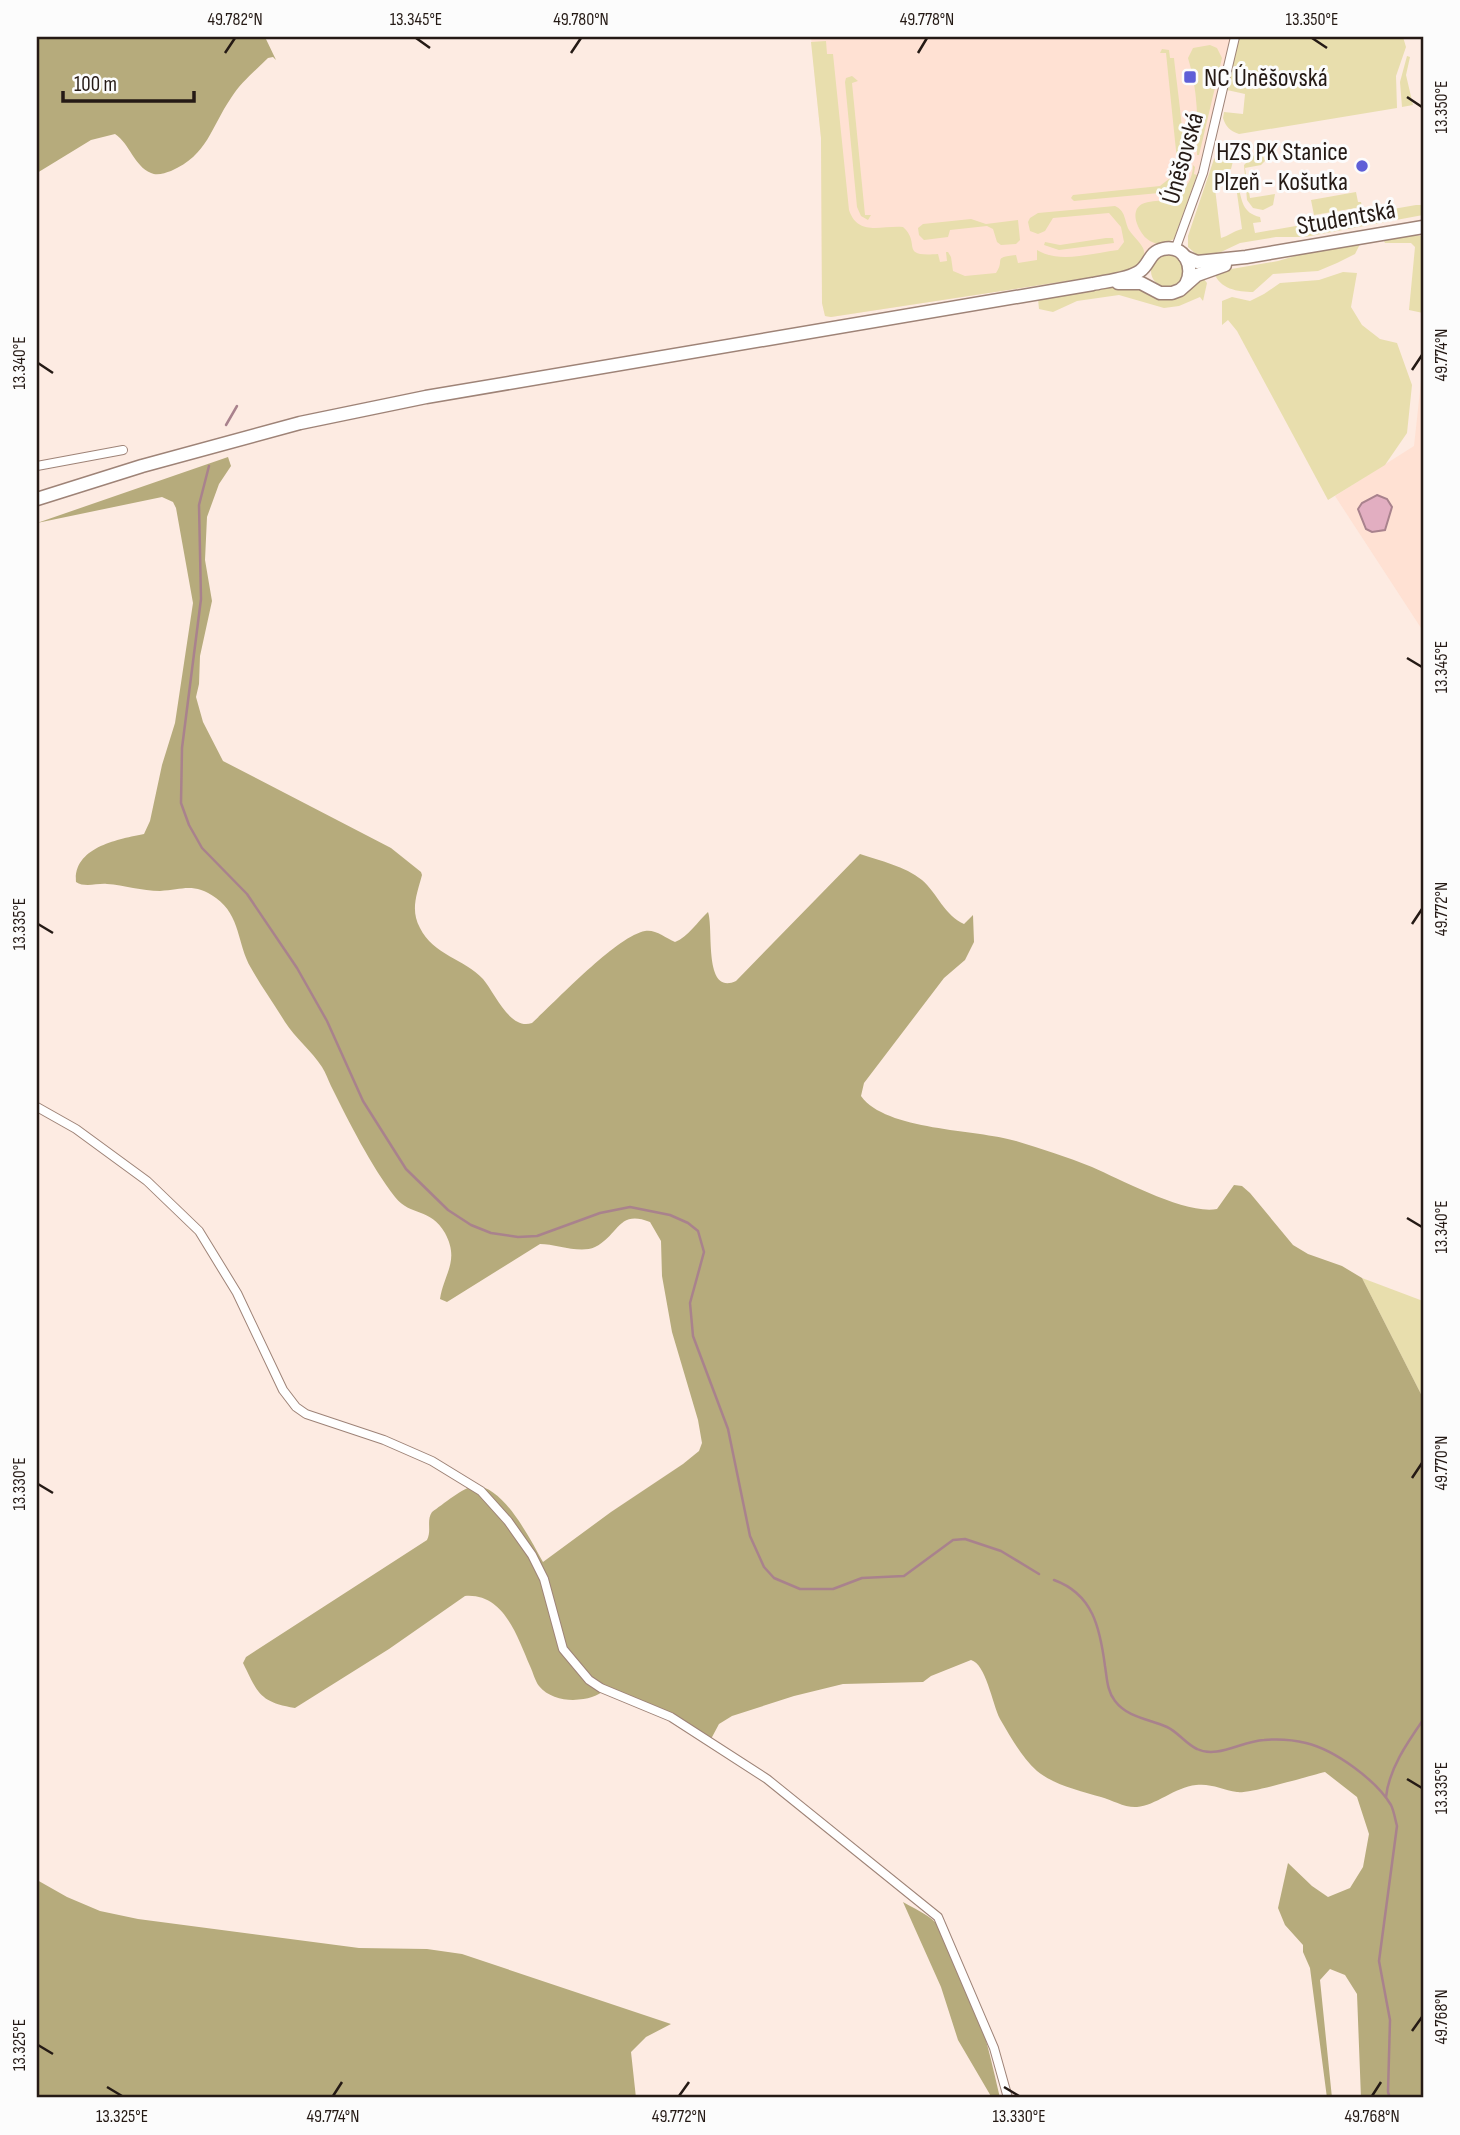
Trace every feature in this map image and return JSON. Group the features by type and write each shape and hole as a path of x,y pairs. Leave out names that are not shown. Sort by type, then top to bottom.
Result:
{"main road":[{"name":"Studentská","path":"1246,257 1423,227"},
{"path":"37,499 142,466 300,423 426,397 1093,284 1138,273 1157,251 1166,248 1197,262 1246,257"},
{"path":"1180,253 1190,270 1186,285"},
{"path":"1093,284 1141,283 1168,294 1180,290 1197,275 1246,257"},
{"path":"1146,264 1146,277 1153,289"}],"street":[{"name":"Úněšovská","path":"1180,253 1203,173 1235,37"},
{"path":"37,466 123,450"},
{"path":"37,1107 76,1129 147,1181 199,1231 220,1261 283,1390 296,1407 306,1414 384,1440 432,1461 481,1490 508,1521 532,1555 544,1579 563,1649 589,1681 671,1717 767,1779 937,1917 994,2048 1008,2098"}],"shaded area":[{"path":"37,37 265,37 276,60 273,57 268,58 244,82 231,98 201,149 171,171 156,174 145,170 115,134 91,140 37,173"},
{"path":"811,37 1231,37 1197,175 1174,239 1152,248 1141,262 1112,274 831,317 825,316 822,303 821,138"},
{"path":"1239,37 1403,37 1406,47 1396,76 1397,108 1236,133 1223,118 1224,112 1243,114 1245,94 1227,90"},
{"path":"826,41 827,54 833,54 849,210 858,224 872,228 903,227 911,239 914,251 938,254 940,262 947,261 948,252 953,271 965,276 996,273 1001,258 1008,256 1016,255 1018,263 1037,260 1037,250 1066,257 1118,250 1124,242 1121,227 1109,213 1053,218 1045,231 1038,234 1030,231 1028,222 1038,213 1115,206 1123,213 1129,230 1143,248 1143,260 1135,267 1112,274 825,316 822,303 821,138 811,42"},
{"path":"1210,45 1217,48 1222,58 1197,155 1196,94 1188,58 1193,48"},
{"path":"1162,49 1169,50 1170,58 1174,58 1184,151 1180,176 1167,190 1159,193 1074,201 1071,198 1073,195 1160,186 1170,178 1172,171 1178,170 1166,53 1160,53"},
{"path":"1407,56 1410,57 1406,75 1413,105 1402,107 1400,82"},
{"path":"852,76 858,81 852,83 865,215 871,215 868,220 861,216 857,207 845,82 846,78"},
{"path":"1230,148 1236,149 1231,169 1213,172 1221,238 1242,229 1238,185 1246,209 1260,217 1261,222 1253,223 1255,233 1416,205 1423,205 1423,215 1305,237 1276,237 1240,243 1221,252 1203,256 1196,254 1188,247 1188,236 1214,159"},
{"path":"1255,154 1263,156 1265,161 1261,165 1245,168 1250,198 1275,194 1273,205 1263,210 1253,208 1247,200 1244,165"},
{"path":"1193,165 1194,174 1197,175 1174,239 1161,245 1149,240 1136,221 1138,207 1181,192 1191,177"},
{"path":"1356,192 1362,207 1314,215 1311,200"},
{"path":"971,219 986,224 1018,220 1020,240 1016,244 1001,245 997,242 993,229 987,226 950,230 948,237 924,240 919,235 918,228 923,224"},
{"path":"1423,236 1423,313 1409,310 1415,247 1411,243 1385,243 1383,239"},
{"path":"1113,238 1114,243 1059,250 1044,245 1045,242 1060,245"},
{"path":"1361,242 1355,254 1337,263 1318,271 1273,274 1253,292 1225,286 1216,278 1214,272 1278,261 1312,251"},
{"path":"1167,255 1178,260 1183,271 1178,282 1167,287 1156,282 1151,271 1156,260"},
{"path":"1343,272 1357,273 1351,307 1362,325 1380,339 1397,343 1412,385 1407,433 1385,465 1328,500 1237,331 1228,320 1222,325 1222,301 1232,297 1250,301 1280,283 1319,280"},
{"path":"1203,278 1207,283 1203,301 1200,297 1179,306 1164,308 1119,295 1077,301 1053,312 1039,309 1038,299 1115,286 1139,286 1152,294"},
{"path":"1423,363 1423,631 1335,496 1414,446"},
{"path":"228,457 231,466 219,484 207,517 205,560 212,601 200,656 196,697 203,722 223,761 391,848 421,872 415,908 420,928 433,945 476,972 510,1016 524,1024 532,1023 603,957 633,936 653,931 675,942 689,933 708,912 714,970 719,979 726,983 736,981 860,854 915,875 927,885 952,916 964,924 973,915 974,942 965,960 944,978 864,1083 861,1096 873,1107 910,1122 999,1137 1035,1147 1083,1163 1154,1195 1189,1207 1217,1209 1234,1185 1242,1186 1293,1245 1308,1254 1342,1266 1362,1278 1423,1398 1423,2098 1361,2098 1357,1994 1345,1975 1330,1969 1320,1980 1332,2098 1327,2098 1310,1968 1303,1945 1285,1925 1278,1908 1288,1863 1328,1897 1350,1888 1363,1867 1369,1834 1357,1797 1325,1772 1244,1792 1207,1785 1188,1786 1144,1806 1123,1805 1059,1784 1037,1771 1021,1753 1000,1719 985,1676 971,1660 931,1676 923,1682 843,1684 794,1696 732,1716 719,1724 711,1739 658,1707 608,1688 600,1694 584,1699 573,1700 550,1695 536,1682 520,1642 507,1619 490,1601 478,1597 465,1596 389,1649 295,1708 274,1703 257,1689 243,1663 246,1657 427,1540 432,1512 465,1490 474,1486 495,1494 515,1515 543,1562 683,1464 699,1451 702,1443 698,1420 672,1332 662,1276 661,1241 650,1222 639,1219 625,1221 603,1242 589,1249 540,1244 447,1302 440,1299 451,1259 445,1233 433,1219 401,1203 377,1172 322,1067 289,1028 255,975 234,922 224,905 208,893 194,888 153,891 107,884 83,885 76,882 77,870 82,860 90,853 111,842 144,834 150,821 162,765 175,723 193,603 173,502 162,497 37,523"},
{"path":"1377,495 1387,499 1392,507 1385,530 1372,532 1366,529 1358,509 1362,503"},
{"path":"1362,1278 1423,1301 1423,1398"},
{"path":"37,1880 100,1911 138,1919 359,1948 427,1949 462,1954 671,2024 646,2037 631,2052 636,2098 37,2098"},
{"path":"903,1902 935,1922 958,1958 976,2005 1000,2098 992,2098 958,2040 941,1987"}],"waterway":[{"path":"226,425 237,406"},
{"path":"209,466 199,505 201,599 182,748 181,803 202,848 247,894 297,968 327,1021 363,1101 406,1169 448,1210 471,1225 491,1233 518,1237 537,1236 600,1213 630,1207 670,1215 698,1231 704,1252 690,1303 693,1336 728,1429 750,1536 764,1567 774,1578 800,1589 833,1589 862,1578 904,1576 953,1540 965,1539 1001,1551 1039,1574"},
{"path":"1054,1580 1078,1594 1092,1614 1100,1638 1110,1693 1120,1707 1167,1727 1193,1747 1205,1752 1221,1751 1256,1741 1285,1740 1306,1743 1329,1752 1354,1767 1391,1805 1397,1826 1379,1961 1390,2020 1390,2098"},
{"path":"1386,1797 1395,1766 1423,1720"}],"place":[{"name":"NC Úněšovská","path":"1190,77"},
{"name":"HZS PK Stanice Plzeň - Košutka","path":"1362,166"}]}
